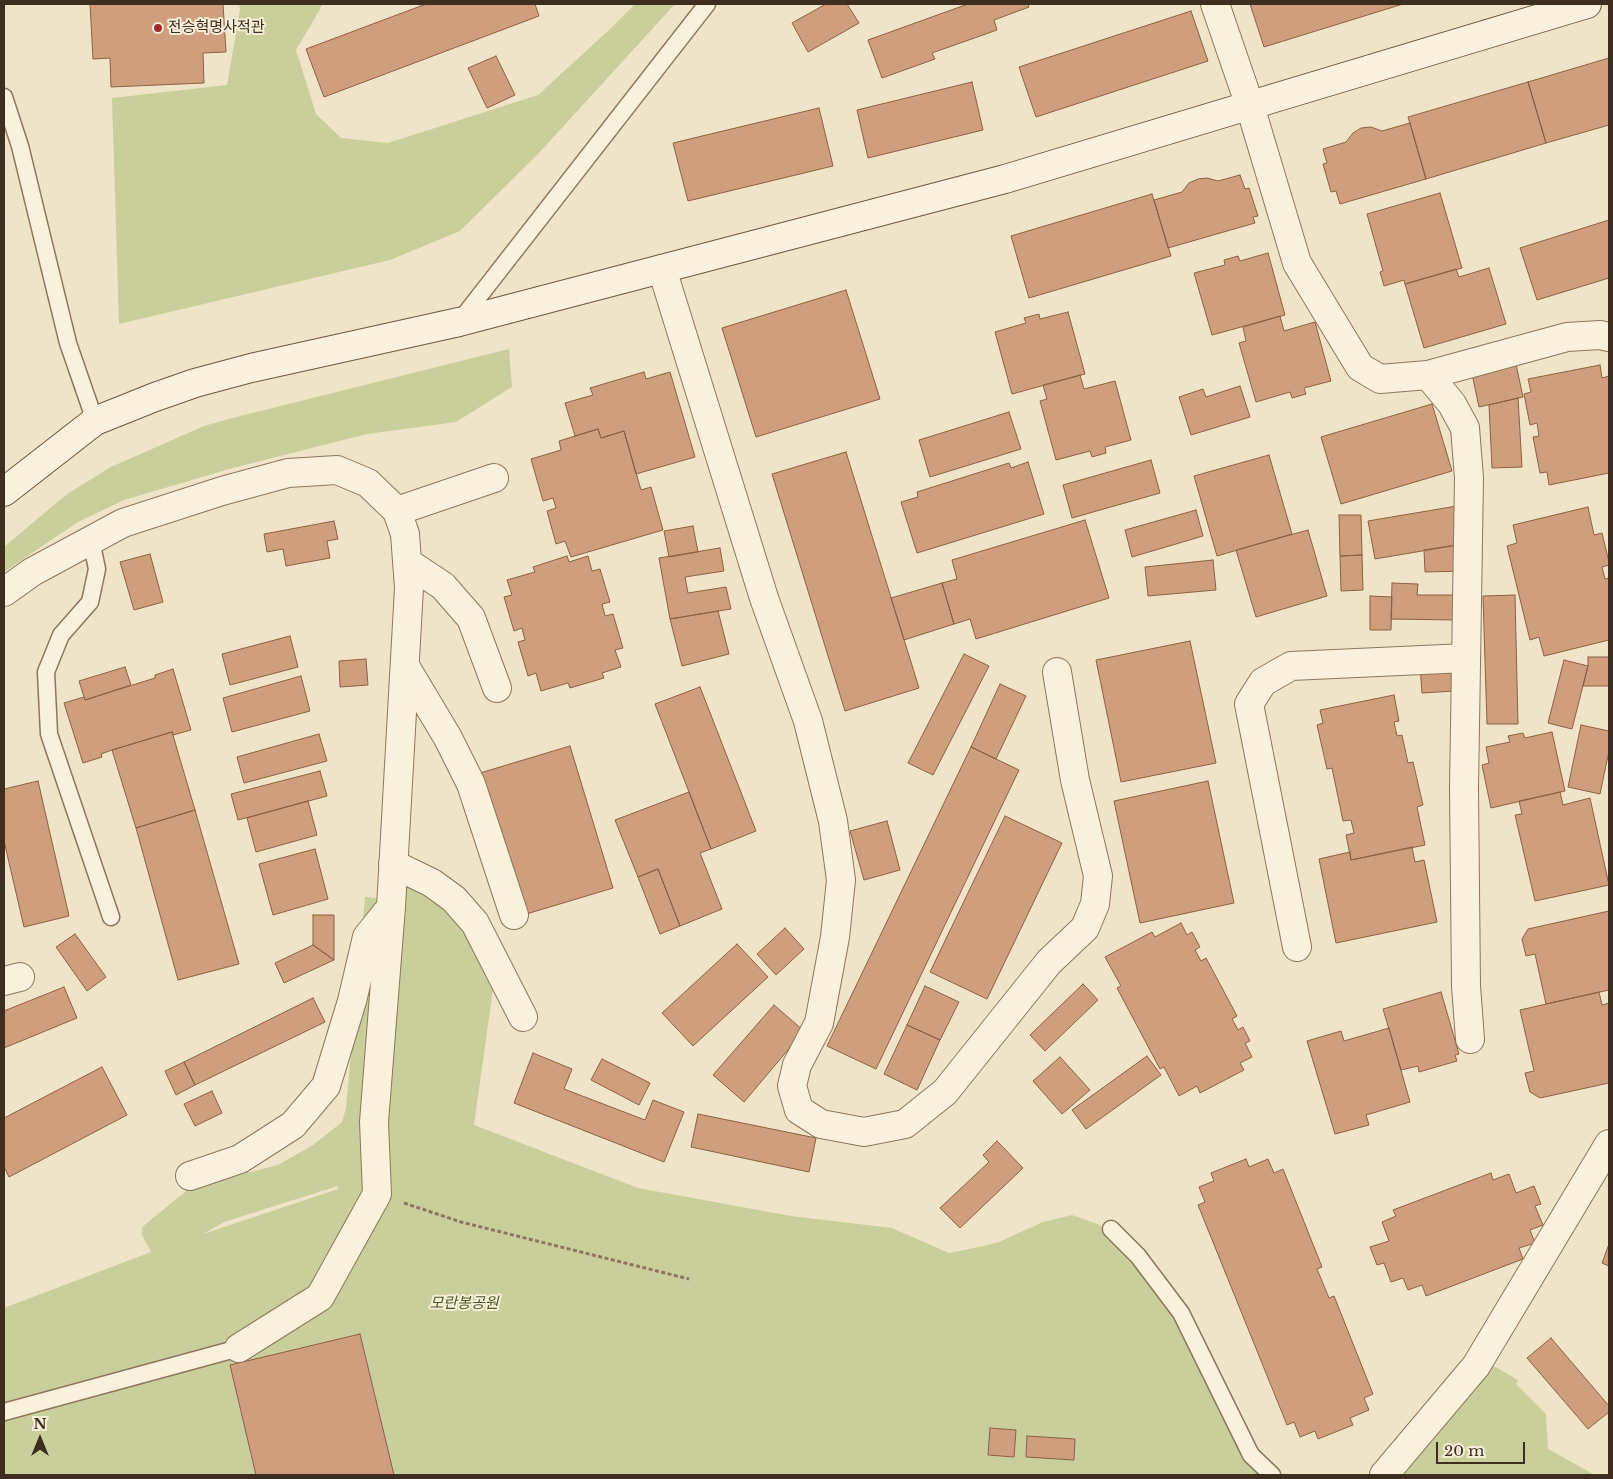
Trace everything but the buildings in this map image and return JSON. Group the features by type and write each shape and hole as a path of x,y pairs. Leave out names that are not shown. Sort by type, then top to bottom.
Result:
{"street":[{"path":"1215,4 1250,106 1297,263 1360,367 1380,379 1428,375 1567,337 1600,335 1609,337"},
{"path":"4,492 95,421 195,383 251,368 459,322 1005,180 1587,4"},
{"path":"662,269 764,598 808,721 833,821 841,880 835,937 819,1023 798,1065 792,1086 799,1110 821,1124 864,1132 905,1124 945,1092 1049,962 1085,928 1095,904 1098,876 1075,780 1057,672"},
{"path":"1428,375 1452,404 1465,428 1469,478 1464,808 1466,986 1470,1039"},
{"path":"4,592 32,572 123,523 288,472 337,470 368,483 397,511 405,534 409,588 391,907 374,1122 377,1194 320,1297 239,1348"},
{"path":"397,511 494,478"},
{"path":"407,562 443,586 471,618 497,688"},
{"path":"1297,947 1249,704 1263,682 1291,666 1466,658"},
{"path":"405,666 448,738 471,784 514,915"},
{"path":"393,864 432,883 454,899 475,923 523,1017"},
{"path":"190,1176 240,1159 292,1125 326,1086 352,1001 367,937 391,907"},
{"path":"1384,1475 1476,1366 1609,1144"}],"lane":[{"path":"459,322 707,4"},
{"path":"4,97 20,146 68,343 95,421"},
{"path":"91,540 97,569 90,602 61,635 46,672 49,734 111,917"},
{"path":"1111,1229 1138,1256 1181,1314 1251,1455 1272,1475"},
{"path":"4,1412 239,1348"}],"path":[{"path":"377,1194 461,1222 689,1279"}],"green space":[{"path":"239,4 323,4 296,50 316,114 341,138 388,143 538,95 635,4 675,4 539,153 460,231 390,260 119,324 112,98 227,85 240,10"},
{"path":"509,349 512,387 456,422 367,434 233,468 124,500 78,522 4,572 4,547 67,494 111,467 204,426"},
{"name":"모란봉공원","path":"409,883 437,892 495,975 474,1125 638,1188 791,1216 892,1228 949,1253 999,1242 1043,1222 1072,1215 1100,1225 1131,1255 1173,1315 1238,1449 1262,1475 4,1475 4,1308 151,1252 142,1235 142,1227 191,1187 223,1176 251,1172 278,1165 313,1145 342,1122 346,1108 365,897 400,900 403,890","holes":["338,1186 338,1189 203,1234 224,1222"]},
{"path":"1484,1366 1494,1366 1518,1380 1516,1384 1546,1414 1548,1449 1595,1475 1392,1475"}],"place":[{"name":"전승혁명사적관","path":"158,28"}]}
